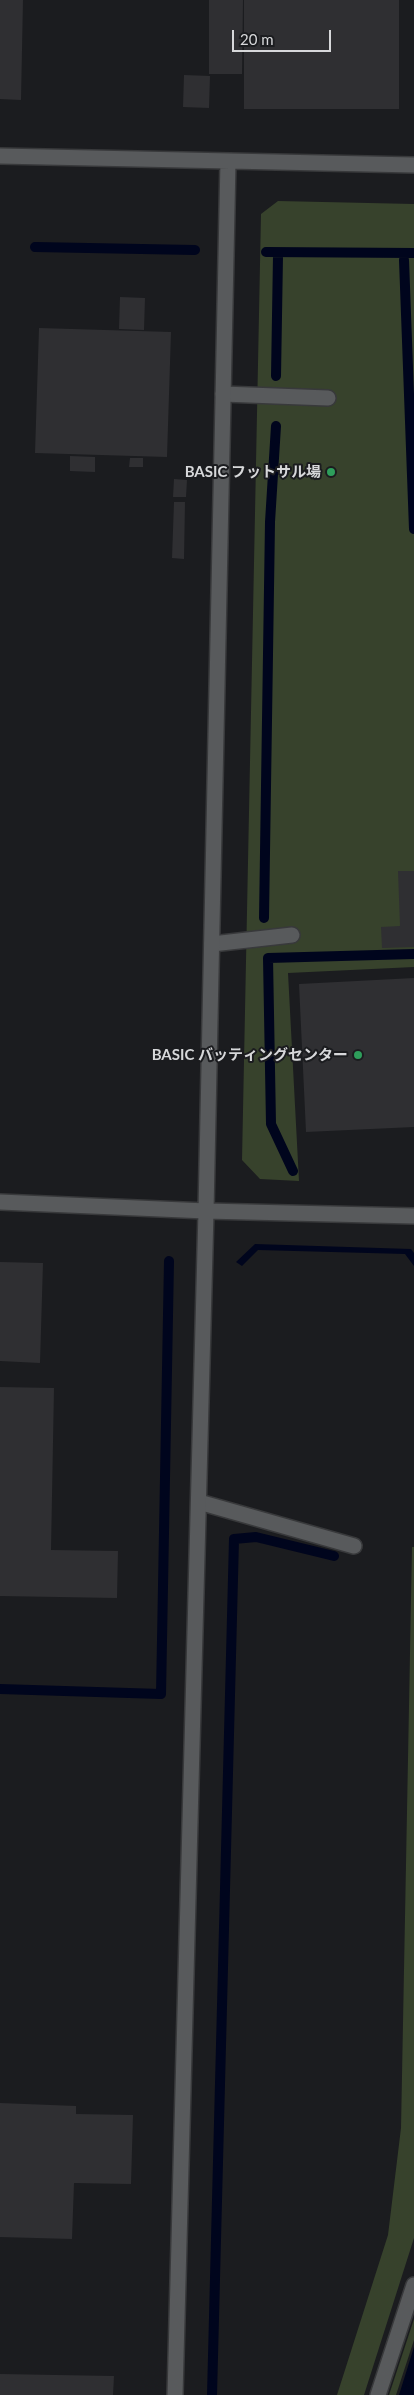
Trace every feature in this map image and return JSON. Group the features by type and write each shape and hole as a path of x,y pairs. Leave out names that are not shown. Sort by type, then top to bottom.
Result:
{"street":[{"path":"0,156 414,165"},
{"path":"175,2395 206,1211 228,161"},
{"path":"224,394 328,398"},
{"path":"212,944 292,935"},
{"path":"0,1202 206,1211 414,1216"},
{"path":"199,1502 354,1546"},
{"path":"378,2395 414,2285"}],"green space":[{"name":"BASIC フットサル場","path":"278,201 414,204 414,967 288,973 299,1181 260,1179 242,1160 261,214"},
{"path":"412,1547 414,1547 414,2238 364,2395 337,2395 388,2235 401,2128"},
{"path":"414,2319 414,2340 396,2395 389,2395"}],"water":[{"path":"255,1244 411,1249 414,1253 414,1266 405,1254 258,1250 242,1266 236,1262"},
{"path":"414,2347 414,2395 399,2395"}],"building":[{"path":"0,0 23,0 21,100 0,99"},
{"path":"209,0 243,0 242,74 209,74"},
{"path":"244,0 399,0 399,109 244,109"},
{"path":"184,75 210,76 209,108 183,107"},
{"path":"120,297 145,298 144,330 119,329"},
{"path":"39,328 171,332 167,457 35,453"},
{"path":"70,456 95,457 95,472 70,471"},
{"path":"130,458 143,458 143,467 129,467"},
{"path":"174,479 187,480 186,497 173,497"},
{"path":"174,502 185,502 184,559 172,558"},
{"path":"398,871 414,871 414,947 382,948 381,927 400,926"},
{"name":"BASIC バッティングセンター","path":"414,978 414,1127 306,1132 299,984"},
{"path":"0,1262 43,1263 40,1363 0,1361"},
{"path":"0,1387 54,1388 51,1550 118,1551 117,1598 0,1596"},
{"path":"0,2103 76,2106 76,2114 133,2115 131,2184 74,2183 72,2239 0,2237"},
{"path":"0,2374 114,2376 113,2395 0,2395"}],"waterway":[{"path":"35,247 195,250"},
{"path":"266,252 414,253"},
{"path":"276,376 278,256"},
{"path":"404,260 414,529"},
{"path":"264,918 270,522 276,426"},
{"path":"293,1171 271,1124 268,958 414,954"},
{"path":"0,1689 161,1694 169,1261"},
{"path":"212,2395 234,1539 256,1537 334,1556"}],"place":[{"name":"BASIC フットサル場","path":"331,472"},
{"name":"BASIC バッティングセンター","path":"358,1055"}]}
